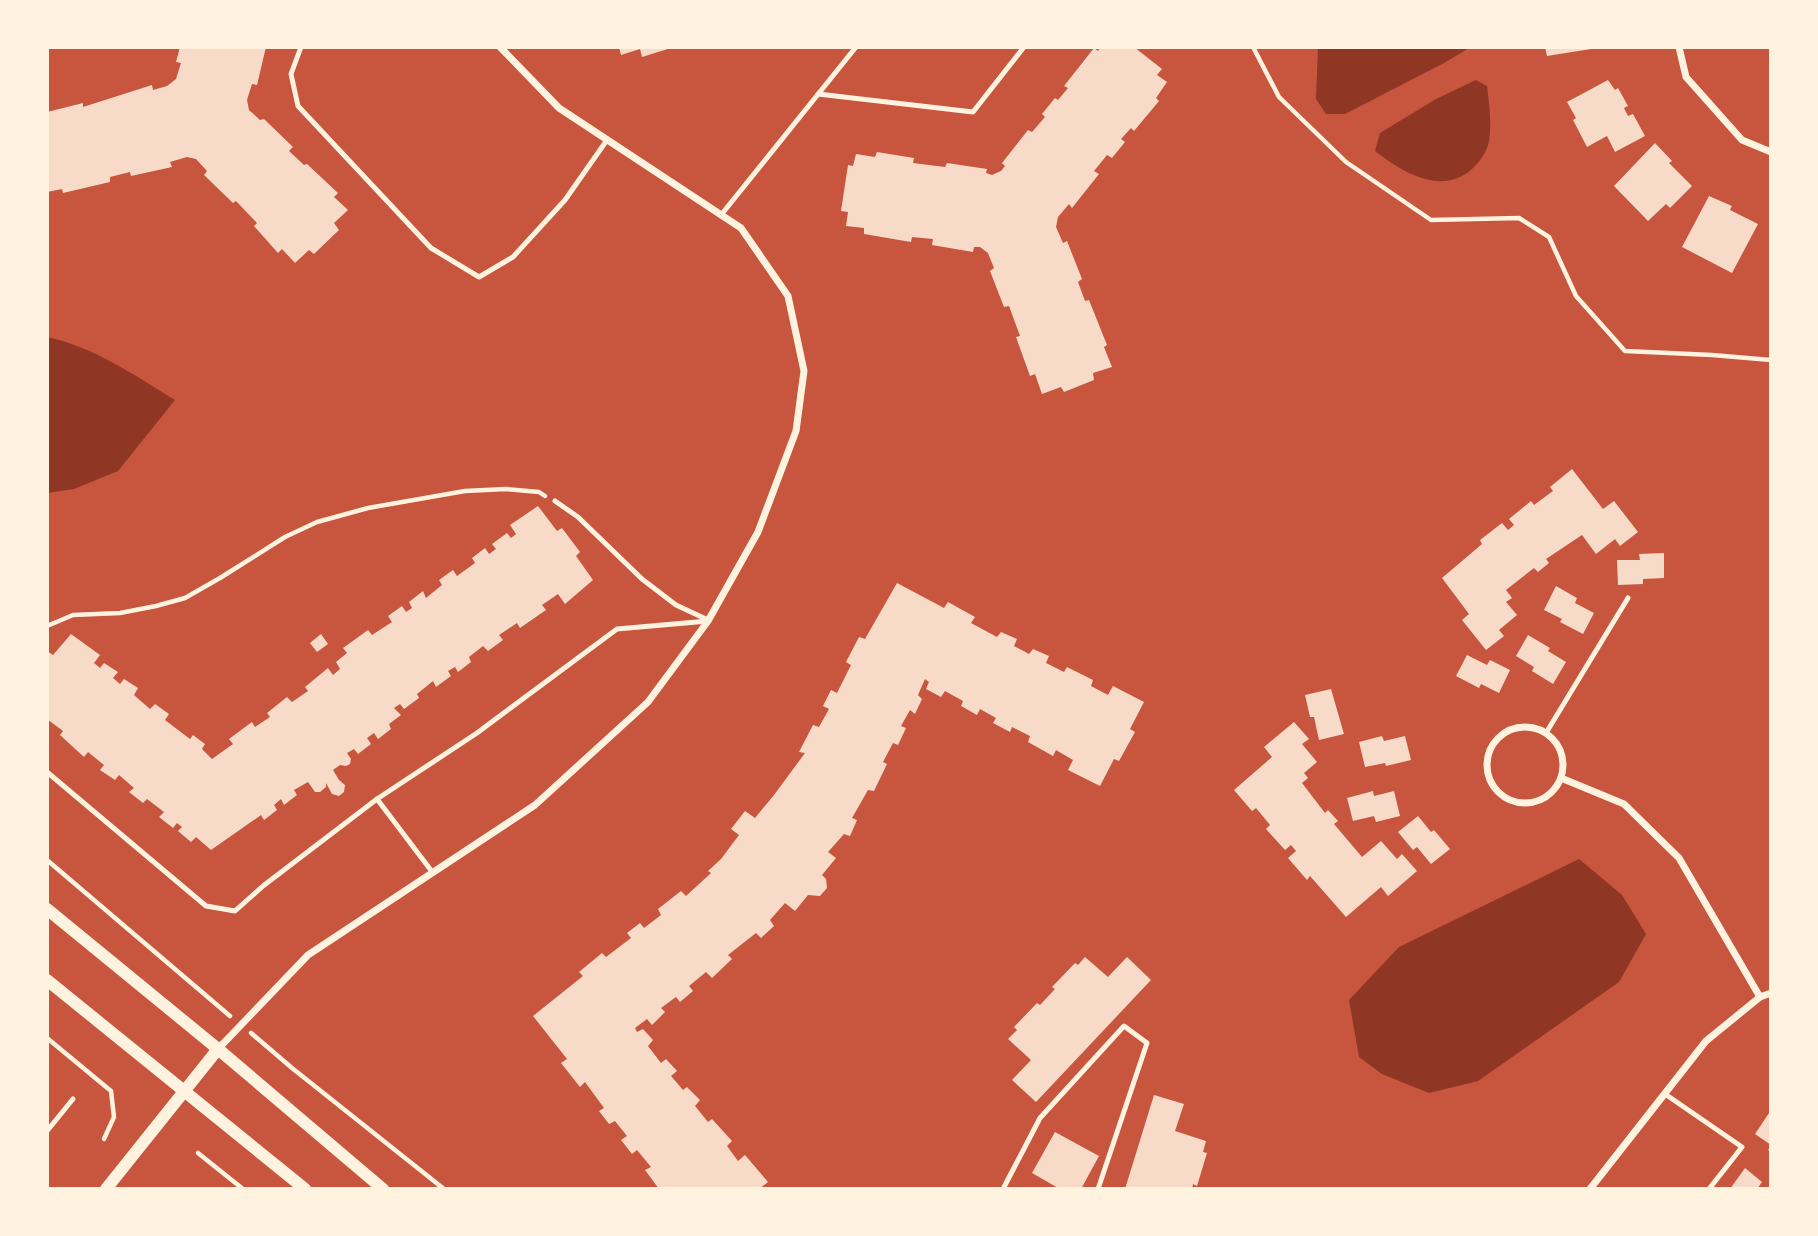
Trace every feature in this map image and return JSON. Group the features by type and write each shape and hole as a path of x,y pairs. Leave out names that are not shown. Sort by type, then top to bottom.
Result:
{"street":[{"path":"106,1189 218,1049 308,955 535,805 648,702 708,621 758,532 796,431 804,371 788,296 741,228 559,108 500,47"},
{"path":"1679,47 1686,77 1742,139 1771,152"},
{"path":"1522,728 1546,733 1561,753 1563,765 1556,789 1535,802 1510,801 1492,784 1488,760 1492,748 1510,731 1522,728"},
{"path":"1561,778 1624,804 1679,858 1760,997"},
{"path":"47,909 383,1189"},
{"path":"47,980 305,1189"},
{"path":"1590,1189 1706,1041 1760,997 1771,993"}],"lane":[{"path":"301,47 291,74 298,106 431,248 479,277 513,257 565,200 607,140"},
{"path":"721,215 856,47"},
{"path":"818,94 973,112 1024,47"},
{"path":"555,500 578,517 642,579 676,605 708,621"},
{"path":"1546,733 1628,598"},
{"path":"47,772 206,906 235,911 263,886 377,799 477,733 617,629 708,621"},
{"path":"377,799 433,873"},
{"path":"1003,1189 1040,1118 1124,1026 1147,1043 1098,1189"},
{"path":"1665,1094 1742,1147 1709,1189"},
{"path":"47,1131 73,1099"}],"path":[{"path":"1254,47 1279,97 1346,162 1431,220 1519,218 1549,237 1576,296 1625,351 1771,359"},
{"path":"47,626 73,615 120,613 185,597 285,537 317,522 368,508 479,490 538,492 555,500"},
{"path":"47,860 292,1068 444,1189"},
{"path":"47,1038 111,1091 114,1117 104,1139"},
{"path":"198,1153 243,1189"}],"shaded area":[{"path":"1318,47 1471,47 1345,114 1326,114 1316,99"},
{"path":"1476,80 1487,86 1490,121 1487,149 1473,168 1449,181 1436,181 1397,167 1375,151 1380,133 1436,99"},
{"path":"47,337 97,355 175,400 118,471 74,489 47,493"},
{"path":"1579,859 1622,895 1646,934 1619,982 1478,1081 1429,1093 1382,1074 1359,1057 1349,1000 1399,947"}],"building":[{"path":"180,47 266,47 257,85 252,84 247,100 249,110 260,120 264,119 293,147 289,151 338,193 334,197 348,210 334,223 339,230 314,254 309,250 295,263 282,249 278,253 254,226 257,223 236,201 233,203 204,175 207,171 196,159 187,157 170,162 172,167 131,176 130,172 110,177 110,182 63,193 62,189 47,192 47,112 83,103 83,107 152,85 153,90 167,86 176,79 181,63 176,62"},
{"path":"619,47 671,48 642,57 640,49 621,55"},
{"path":"1101,47 1134,47 1162,69 1157,75 1167,82 1156,98 1159,101 1134,131 1131,128 1121,139 1125,142 1112,158 1107,155 1094,171 1099,174 1072,208 1069,204 1058,217 1056,227 1063,243 1067,241 1082,279 1078,282 1085,301 1089,300 1107,345 1104,347 1112,367 1093,373 1094,380 1064,392 1061,387 1042,394 1035,374 1030,376 1016,337 1020,336 1009,306 1004,307 990,271 994,268 988,253 980,247 974,247 973,252 932,245 933,239 912,237 911,242 864,234 864,228 846,226 848,212 841,211 848,165 853,166 856,154 875,157 877,152 914,158 913,163 945,167 947,163 987,169 986,173 992,175 1001,171 1005,166 1002,163 1028,130 1032,132 1045,117 1042,114 1055,98 1058,100 1068,88 1064,86 1094,48 1098,51"},
{"path":"1545,47 1591,47 1591,49 1547,56"},
{"path":"1608,80 1615,90 1618,88 1628,106 1624,108 1628,116 1633,114 1645,136 1615,152 1607,136 1587,147 1567,102"},
{"path":"1655,143 1672,161 1669,163 1692,186 1670,208 1666,204 1648,221 1614,186"},
{"path":"1709,196 1732,206 1730,210 1758,224 1732,273 1682,247"},
{"path":"1572,469 1603,509 1614,501 1638,532 1620,546 1615,539 1596,554 1582,535 1546,559 1549,563 1538,572 1534,568 1506,590 1512,598 1506,602 1517,615 1499,630 1504,636 1486,650 1462,620 1469,614 1442,578 1482,544 1480,540 1502,523 1508,530 1514,525 1509,519 1531,501 1534,505 1553,491 1550,487"},
{"path":"538,506 557,531 562,528 580,552 576,556 593,580 565,604 558,594 542,605 546,610 520,628 517,623 499,635 503,640 488,651 483,646 469,657 471,662 458,672 455,667 448,671 451,676 436,687 433,681 417,694 419,698 404,709 400,704 394,708 401,715 389,724 391,729 378,739 374,733 367,738 371,744 358,754 354,749 347,753 351,759 350,764 340,765 333,770 345,785 344,792 339,796 332,794 326,783 326,787 320,792 315,792 308,782 294,790 297,795 284,805 281,799 274,805 277,810 264,820 261,815 211,850 196,837 191,842 178,831 182,827 177,823 173,828 159,817 164,812 147,799 143,803 129,792 134,788 119,775 115,780 100,770 104,765 88,752 84,757 60,735 63,731 47,719 47,651 53,655 71,634 100,655 94,663 100,668 104,663 118,672 113,678 120,684 124,679 138,688 134,695 150,709 155,704 169,714 165,720 190,739 193,735 205,744 202,749 212,759 233,744 229,739 252,722 255,727 270,717 267,713 287,697 292,702 308,691 305,687 328,668 333,675 340,669 336,662 347,653 343,648 368,630 372,635 392,622 388,616 402,606 406,612 412,608 409,602 423,591 426,598 442,585 439,580 453,570 457,576 475,563 472,558 485,548 489,554 496,549 492,544 507,533 511,538 516,534 510,525"},
{"path":"1664,553 1664,578 1643,579 1643,584 1618,585 1617,560 1640,560 1639,554"},
{"path":"897,583 944,608 948,602 975,617 971,623 997,637 1001,632 1017,639 1014,646 1029,654 1033,649 1049,656 1046,663 1064,672 1067,667 1093,680 1091,686 1108,695 1113,686 1144,702 1130,729 1135,732 1119,761 1114,759 1100,786 1068,770 1073,760 1056,750 1053,756 1028,742 1030,736 1012,727 1010,732 993,723 996,718 980,709 977,715 961,706 963,701 945,691 941,697 926,689 929,682 925,679 918,695 922,699 915,714 910,710 901,726 906,728 898,745 893,743 883,762 887,764 874,791 868,790 852,818 857,820 850,836 844,834 828,852 836,858 822,875 826,879 827,888 820,896 808,895 795,911 785,903 770,920 774,926 761,938 756,933 728,955 732,959 712,978 706,972 689,986 693,991 680,1002 676,997 661,1008 665,1012 652,1025 647,1019 635,1028 637,1032 643,1029 653,1040 648,1046 661,1063 666,1059 677,1071 671,1076 683,1090 687,1087 700,1100 695,1106 708,1122 712,1119 732,1141 727,1146 738,1161 745,1155 768,1182 759,1189 659,1189 645,1170 651,1167 637,1150 632,1154 621,1140 627,1136 615,1121 609,1124 599,1111 604,1108 585,1082 580,1087 561,1063 567,1059 533,1016 583,976 579,972 602,953 606,957 631,938 627,933 640,923 644,928 661,915 658,909 681,891 686,896 711,873 708,871 739,835 731,829 745,811 755,818 805,753 799,752 813,725 819,727 829,709 823,706 831,690 837,693 851,665 846,662 859,637 865,639"},
{"path":"1556,586 1577,598 1575,603 1594,613 1583,634 1544,610"},
{"path":"321,634 328,644 317,652 310,643"},
{"path":"1528,635 1550,648 1548,651 1566,662 1553,684 1532,671 1534,667 1516,656"},
{"path":"1467,655 1487,665 1490,660 1510,670 1499,693 1481,684 1479,688 1456,676"},
{"path":"1331,689 1344,734 1319,740 1305,695"},
{"path":"1294,722 1309,739 1302,744 1317,762 1304,773 1308,778 1302,783 1325,813 1328,810 1338,821 1334,824 1362,857 1381,841 1397,859 1402,854 1417,871 1388,896 1381,887 1346,917 1310,876 1307,880 1288,858 1296,851 1291,845 1285,850 1266,829 1270,825 1256,808 1252,811 1234,790 1272,757 1264,747"},
{"path":"1382,736 1384,741 1405,736 1411,760 1386,766 1385,763 1365,767 1359,742"},
{"path":"1373,791 1374,796 1394,791 1400,816 1376,822 1374,816 1353,821 1347,798"},
{"path":"1418,816 1450,849 1431,864 1417,847 1413,850 1398,832"},
{"path":"1085,957 1108,977 1127,957 1151,980 1036,1102 1012,1080 1031,1060 1008,1039 1017,1030 1014,1027 1037,1003 1040,1005 1055,989 1052,987 1075,963 1078,965"},
{"path":"1154,1095 1184,1104 1175,1131 1206,1141 1203,1152 1207,1153 1197,1186 1193,1184 1192,1189 1125,1189"},
{"path":"1769,1113 1771,1114 1771,1145 1755,1134"},
{"path":"1055,1132 1099,1156 1081,1189 1060,1189 1032,1173"},
{"path":"1745,1168 1762,1182 1757,1189 1730,1189"}]}
